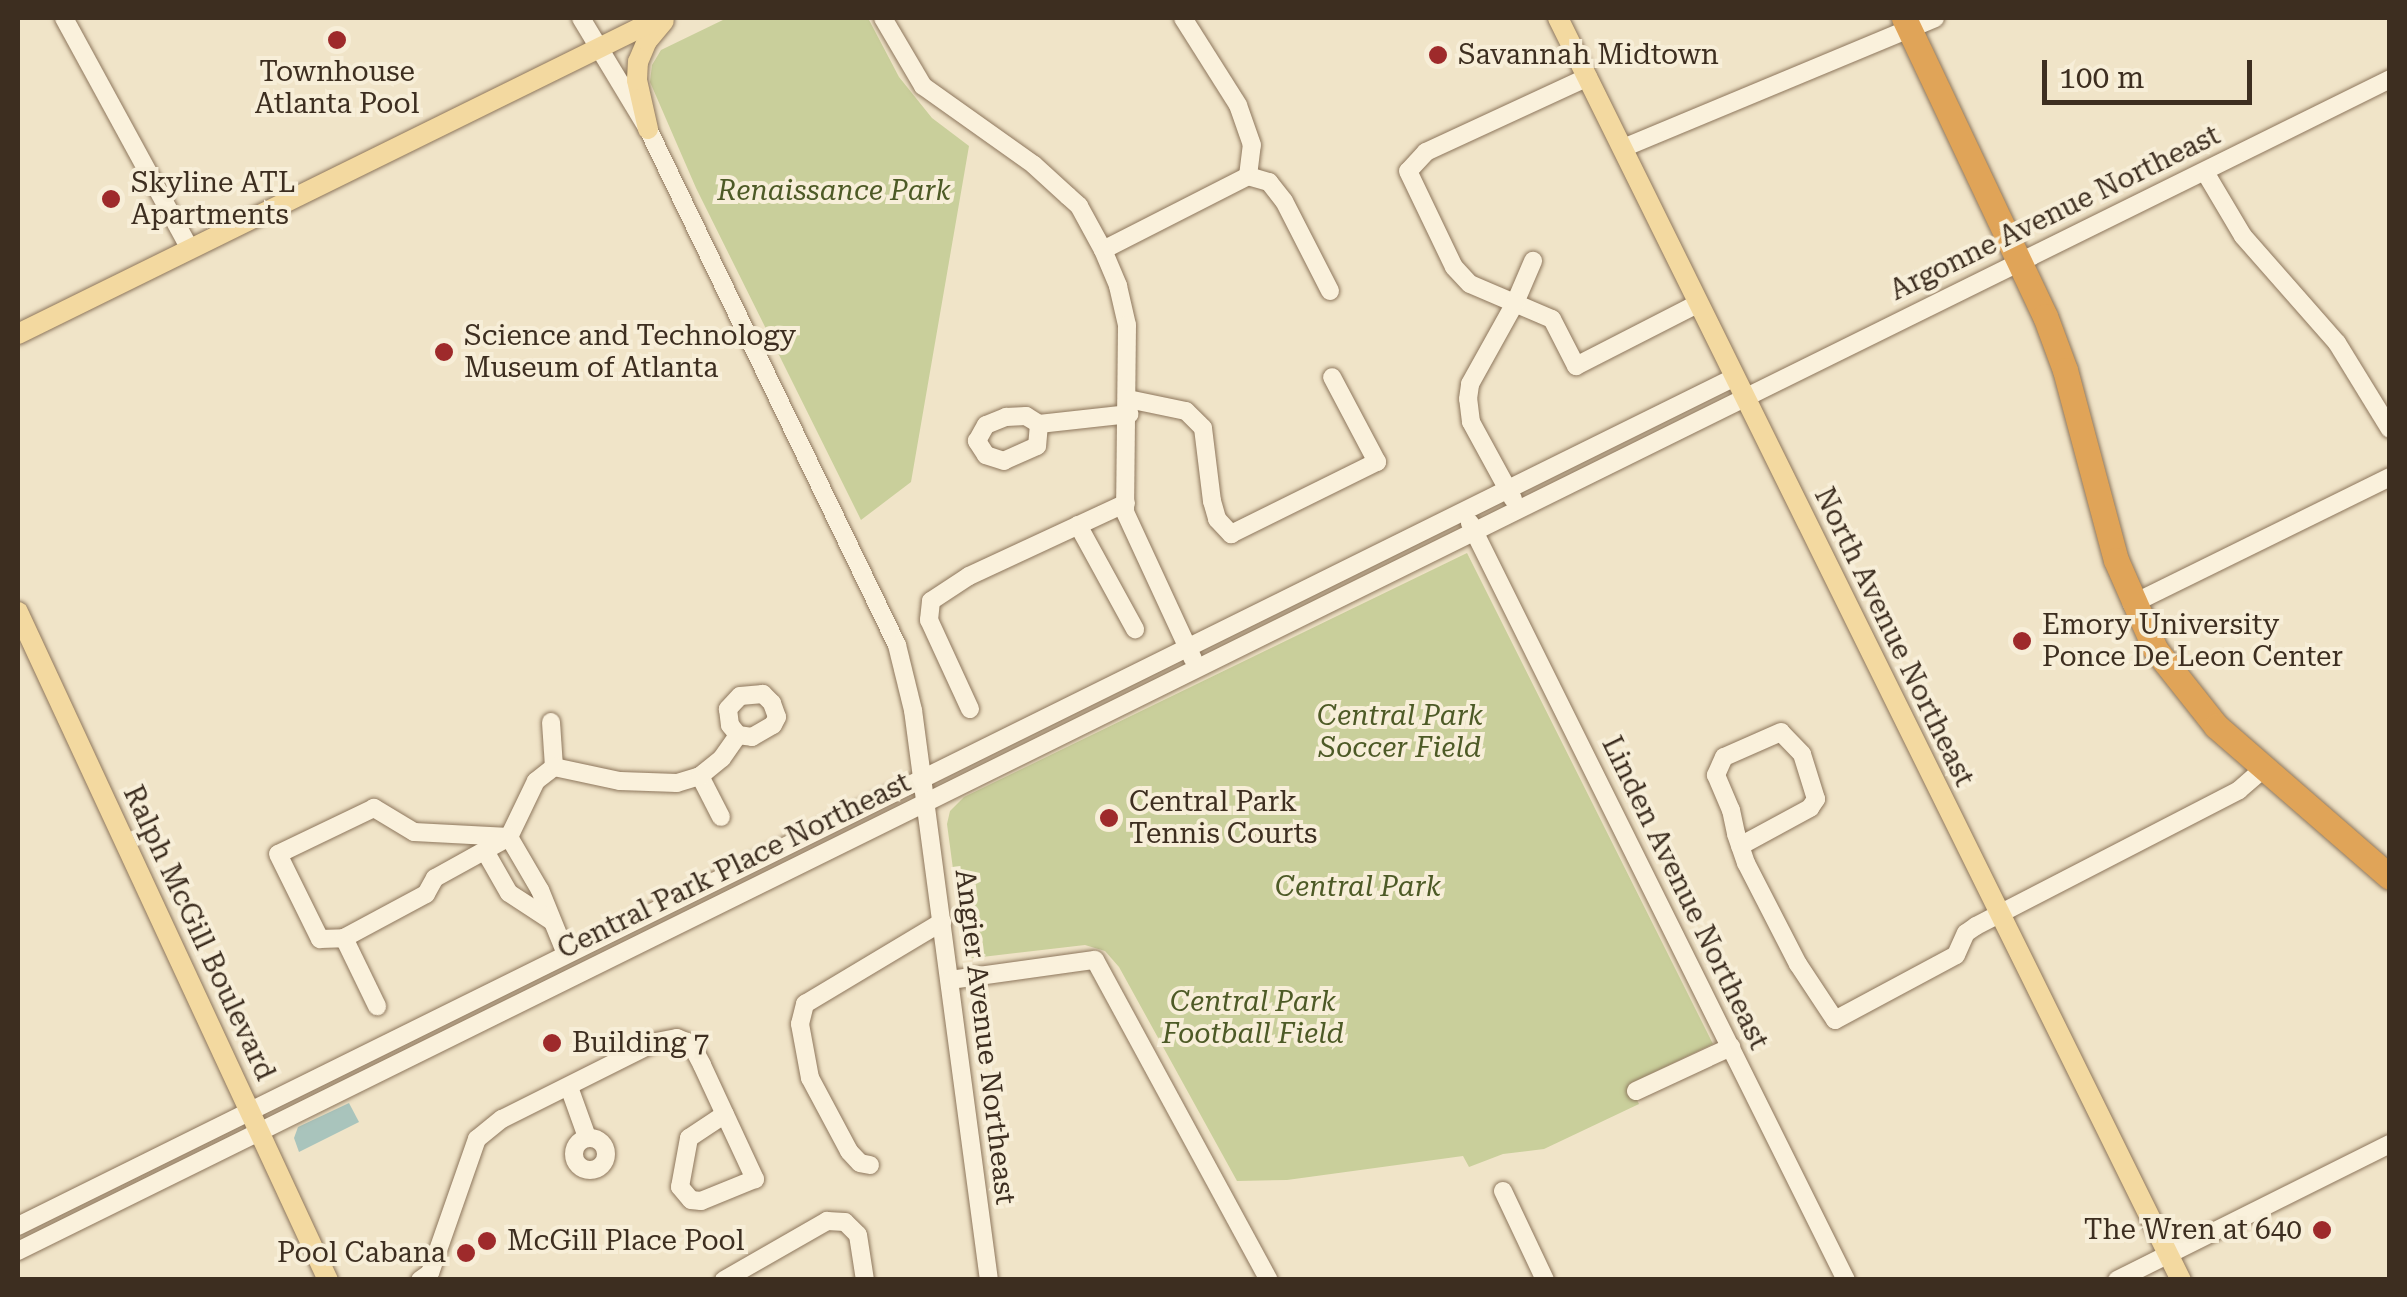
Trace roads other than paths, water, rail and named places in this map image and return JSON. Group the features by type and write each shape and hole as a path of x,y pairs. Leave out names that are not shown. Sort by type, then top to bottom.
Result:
{"highway":[{"path":"1907,23 2020,262 2065,370 2132,604 2155,649 2184,691 2264,768 2390,877"}],"main road":[{"path":"18,334 664,18"},
{"path":"648,129 637,80 638,62 647,40 664,18"},
{"name":"North Avenue Northeast","path":"1558,18 2181,1280"},
{"name":"Ralph McGill Boulevard","path":"18,612 262,1130 328,1280"}],"street":[{"path":"64,18 190,249"},
{"name":"Angier Avenue Northeast","path":"581,18 648,129 897,645 913,710 923,779 989,1280"},
{"path":"883,18 923,86 1034,165 1079,206 1103,250 1118,286 1126,325 1126,503 1149,568 1197,668"},
{"path":"1183,18 1238,105 1252,145 1248,176"},
{"path":"1622,148 1907,23 1936,18"},
{"path":"1588,77 1426,152 1408,170 1461,276 1557,324 1576,366 1699,303"},
{"name":"Argonne Avenue Northeast","path":"1740,386 2020,262 2390,79"},
{"path":"2205,172 2243,236 2337,344 2390,429"},
{"path":"1103,250 1248,176 1268,182 1284,201 1330,291"},
{"path":"1518,510 1467,413 1470,384 1516,304 1532,262"},
{"path":"1040,424 1129,407 1186,411 1203,428 1212,501 1217,519 1231,534 1377,462 1332,377"},
{"name":"Central Park Place Northeast","path":"18,1226 1508,489 1740,386"},
{"name":"Central Park Place Northeast","path":"18,1251 1518,510 1740,386"},
{"path":"2132,604 2390,477"},
{"path":"970,709 929,620 931,600 945,588 1126,503"},
{"path":"1464,511 1474,532"},
{"path":"1078,525 1135,629"},
{"name":"Linden Avenue Northeast","path":"1474,532 1846,1280"},
{"path":"551,722 554,767"},
{"path":"1740,846 1804,811 1816,799 1802,754 1781,732 1734,751 1717,764 1716,775 1740,846 1798,964 1835,1020 1956,955 1966,932 2240,790 2264,768"},
{"path":"510,837 414,832 374,808 278,854 320,939 344,938 426,894 436,878 510,837 536,781 554,767 620,781 677,783 700,776 715,766 738,735"},
{"path":"700,776 721,817"},
{"path":"510,837 518,877 534,912 550,915"},
{"path":"485,851 518,877 550,915 566,954"},
{"path":"870,1165 860,1163 849,1152 810,1078 800,1024 805,1004 942,922"},
{"path":"344,938 378,1006"},
{"path":"950,980 1095,960 1269,1280"},
{"path":"431,1277 477,1139 502,1119 656,1042 676,1038 691,1044 725,1114 755,1178 717,1197 691,1200 678,1178 688,1138 725,1114"},
{"path":"1636,1091 1731,1046"},
{"path":"569,1088 579,1106 587,1137"},
{"path":"2117,1280 2390,1144"},
{"path":"1503,1191 1544,1280"},
{"path":"724,1280 827,1221 845,1222 858,1235 864,1280"}],"water":[{"path":"349,1103 359,1122 299,1152 294,1138 298,1127"}],"place":[{"name":"Townhouse Atlanta Pool","path":"337,40"},
{"name":"Savannah Midtown","path":"1438,55"},
{"name":"Skyline ATL Apartments","path":"111,199"},
{"name":"Science and Technology Museum of Atlanta","path":"444,352"},
{"name":"Emory University Ponce De Leon Center","path":"2022,641"},
{"name":"Central Park Tennis Courts","path":"1109,818"},
{"name":"Building 7","path":"552,1043"},
{"name":"The Wren at 640","path":"2322,1230"},
{"name":"McGill Place Pool","path":"487,1241"},
{"name":"Pool Cabana","path":"466,1253"}],"park label":[{"name":"Renaissance Park","path":"834,191"},
{"name":"Central Park Soccer Field","path":"1400,732"},
{"name":"Central Park","path":"1358,887"},
{"name":"Central Park Football Field","path":"1253,1018"}]}
